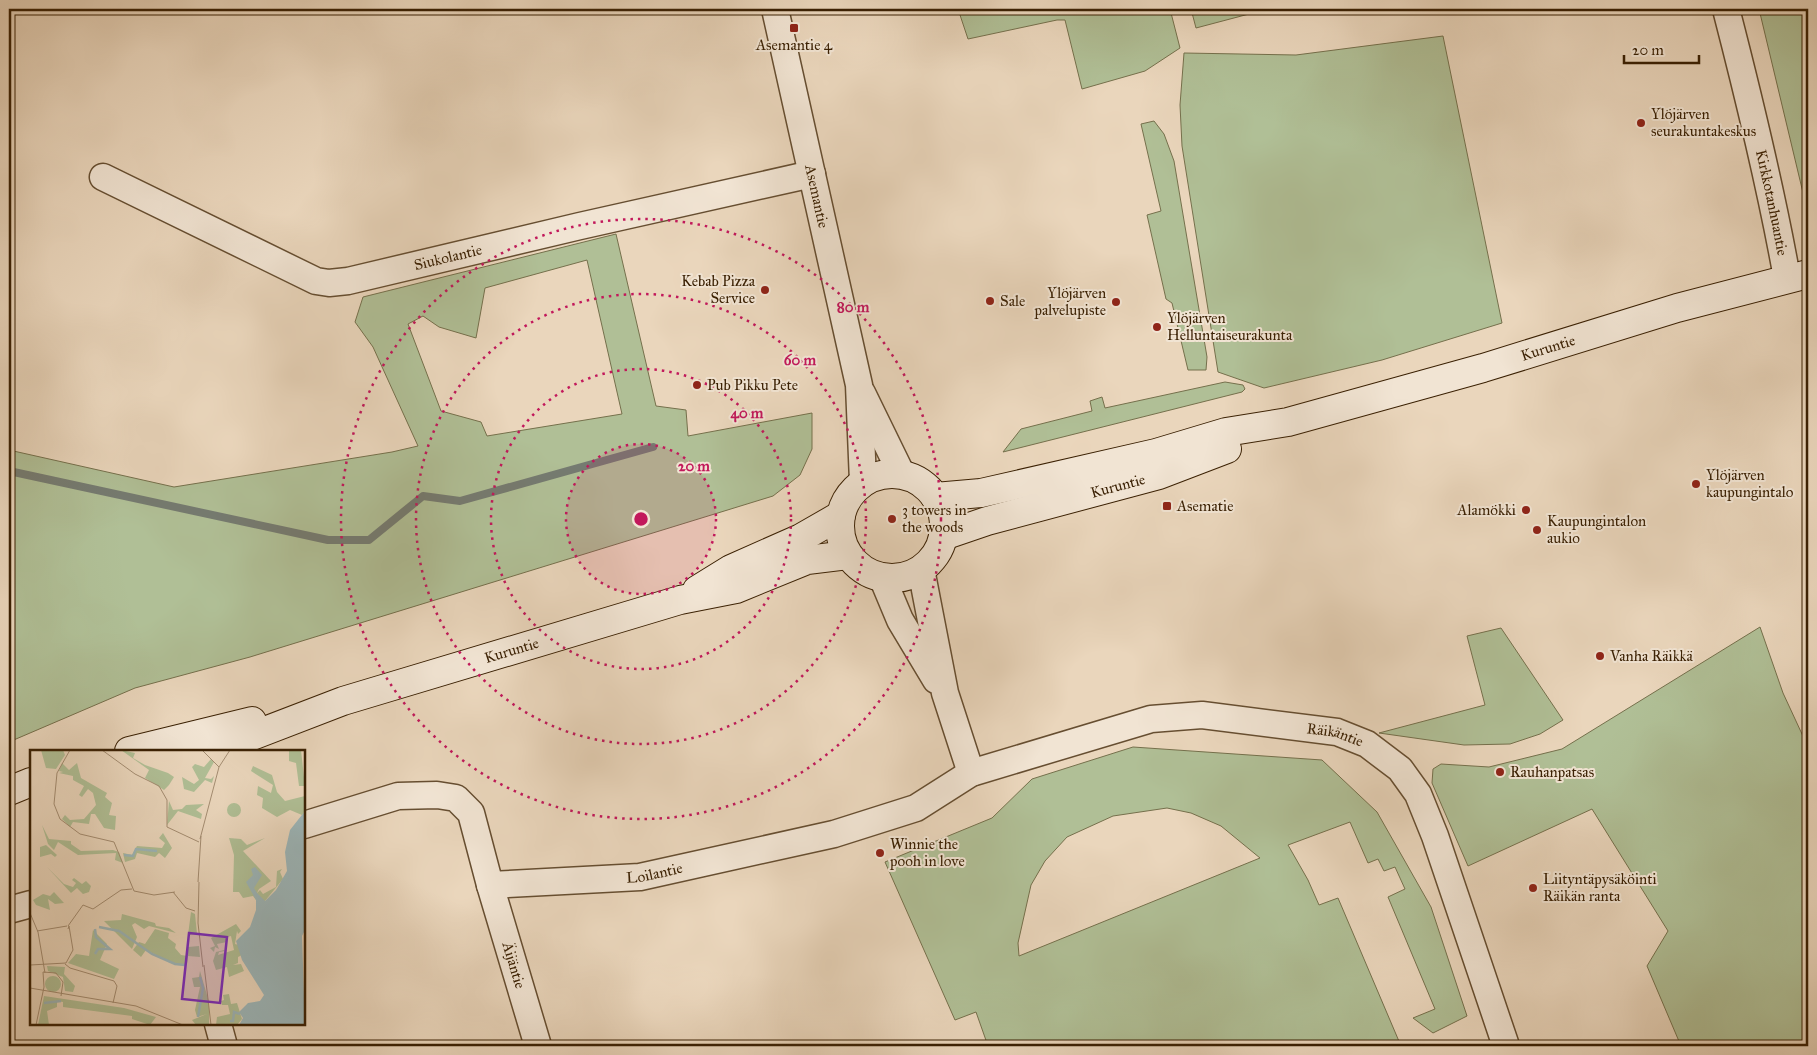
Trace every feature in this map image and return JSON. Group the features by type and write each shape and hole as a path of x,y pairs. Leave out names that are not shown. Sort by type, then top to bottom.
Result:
{"main road":[{"name":"Kuruntie","path":"935,497 981,493 1156,453 1226,432 1288,422 1483,368 1677,308 1798,276"},
{"name":"Kuruntie","path":"943,536 987,521 1159,475 1224,450 1288,422"},
{"path":"902,475 921,483 935,497 942,509 943,536 935,555 921,570 896,578 882,577 869,573 848,555 840,529 841,516 853,491 863,482 876,476 902,475"},
{"name":"Kuruntie","path":"680,600 732,569 801,538 841,516"},
{"name":"Kuruntie","path":"210,750 344,701 680,600 736,589 808,560 848,555"},
{"name":"Kuruntie","path":"132,750 230,725 344,701"},
{"path":"9,790 30,782"},
{"path":"9,800 30,797"}],"street":[{"name":"Asemantie","path":"775,9 859,386 863,482"},
{"name":"Kirkkotanhuantie","path":"1726,9 1753,117 1798,276"},
{"name":"Siukolantie","path":"104,177 316,281 329,283 348,281 812,174"},
{"name":"Asemantie","path":"859,386 902,475"},
{"path":"921,570 945,693 971,773"},
{"path":"882,577 900,620 945,693"},
{"name":"Räikäntie","path":"971,773 1151,719 1202,715 1337,732 1367,744 1400,769 1418,794 1435,836 1506,1046"},
{"name":"Loilantie","path":"490,885 640,877 834,834 916,808 971,773"},
{"path":"305,825 398,796 437,795 456,798 471,813 490,885"},
{"name":"Äijäntie","path":"490,885 538,1046"},
{"path":"9,910 30,904"},
{"path":"218,1025 224,1046"}],"green space":[{"path":"958,9 1170,9 1180,48 1145,71 1082,89 1065,20 1057,20 968,39"},
{"path":"1191,9 1248,9 1249,14 1196,28"},
{"path":"1759,9 1808,9 1808,201 1804,197"},
{"path":"1443,36 1502,323 1382,360 1264,388 1218,372 1182,146 1180,105 1184,53 1296,55"},
{"path":"1154,121 1164,134 1174,161 1207,357 1206,370 1188,370 1172,303 1166,299 1147,215 1161,211 1141,124"},
{"path":"616,234 656,406 686,410 688,436 812,413 812,449 800,475 773,496 250,657 135,688 9,742 9,450 174,487 392,452 418,446 373,347 355,322 363,297","holes":["587,260 622,414 487,436 481,422 441,411 408,324 423,316 439,327 476,338 485,288"]},
{"path":"1225,382 1243,385 1245,389 1242,392 1003,452 1021,429 1092,411 1090,401 1102,397 1105,408"},
{"path":"1760,627 1783,693 1808,747 1808,1046 1681,1046 1647,966 1668,931 1592,809 1468,866 1432,783 1433,769 1441,764 1489,767 1562,749"},
{"path":"1501,628 1563,720 1540,734 1510,744 1464,745 1379,733 1485,705 1467,636"},
{"path":"1133,747 1322,760 1377,812 1431,907 1467,1016 1433,1033 1413,1018 1435,1009 1388,897 1405,889 1395,867 1384,871 1378,859 1368,863 1350,822 1288,845 1308,880 1319,905 1338,898 1401,1046 988,1046 976,1012 955,1020 885,862 992,818 1032,779","holes":["1167,808 1191,813 1221,826 1260,858 1019,956 1018,943 1031,885 1045,861 1067,837 1113,816"]}],"waterway":[{"path":"9,471 328,540 369,540 423,496 460,501 653,447"}],"place":[{"name":"Asemantie 4","path":"794,28"},
{"name":"Ylöjärven seurakuntakeskus","path":"1641,123"},
{"name":"Kebab Pizza Service","path":"765,290"},
{"name":"Sale","path":"990,301"},
{"name":"Ylöjärven palvelupiste","path":"1116,302"},
{"name":"Ylöjärven Helluntaiseurakunta","path":"1157,327"},
{"name":"Pub Pikku Pete","path":"697,385"},
{"name":"Ylöjärven kaupungintalo","path":"1696,484"},
{"name":"Asematie","path":"1167,506"},
{"name":"Alamökki","path":"1526,510"},
{"name":"3 towers in the woods","path":"892,519"},
{"name":"Kaupungintalon aukio","path":"1537,530"},
{"name":"Vanha Räikkä","path":"1600,656"},
{"name":"Rauhanpatsas","path":"1500,772"},
{"name":"Winnie the pooh in love","path":"880,853"},
{"name":"Liityntäpysäköinti Räikän ranta","path":"1533,888"}]}
